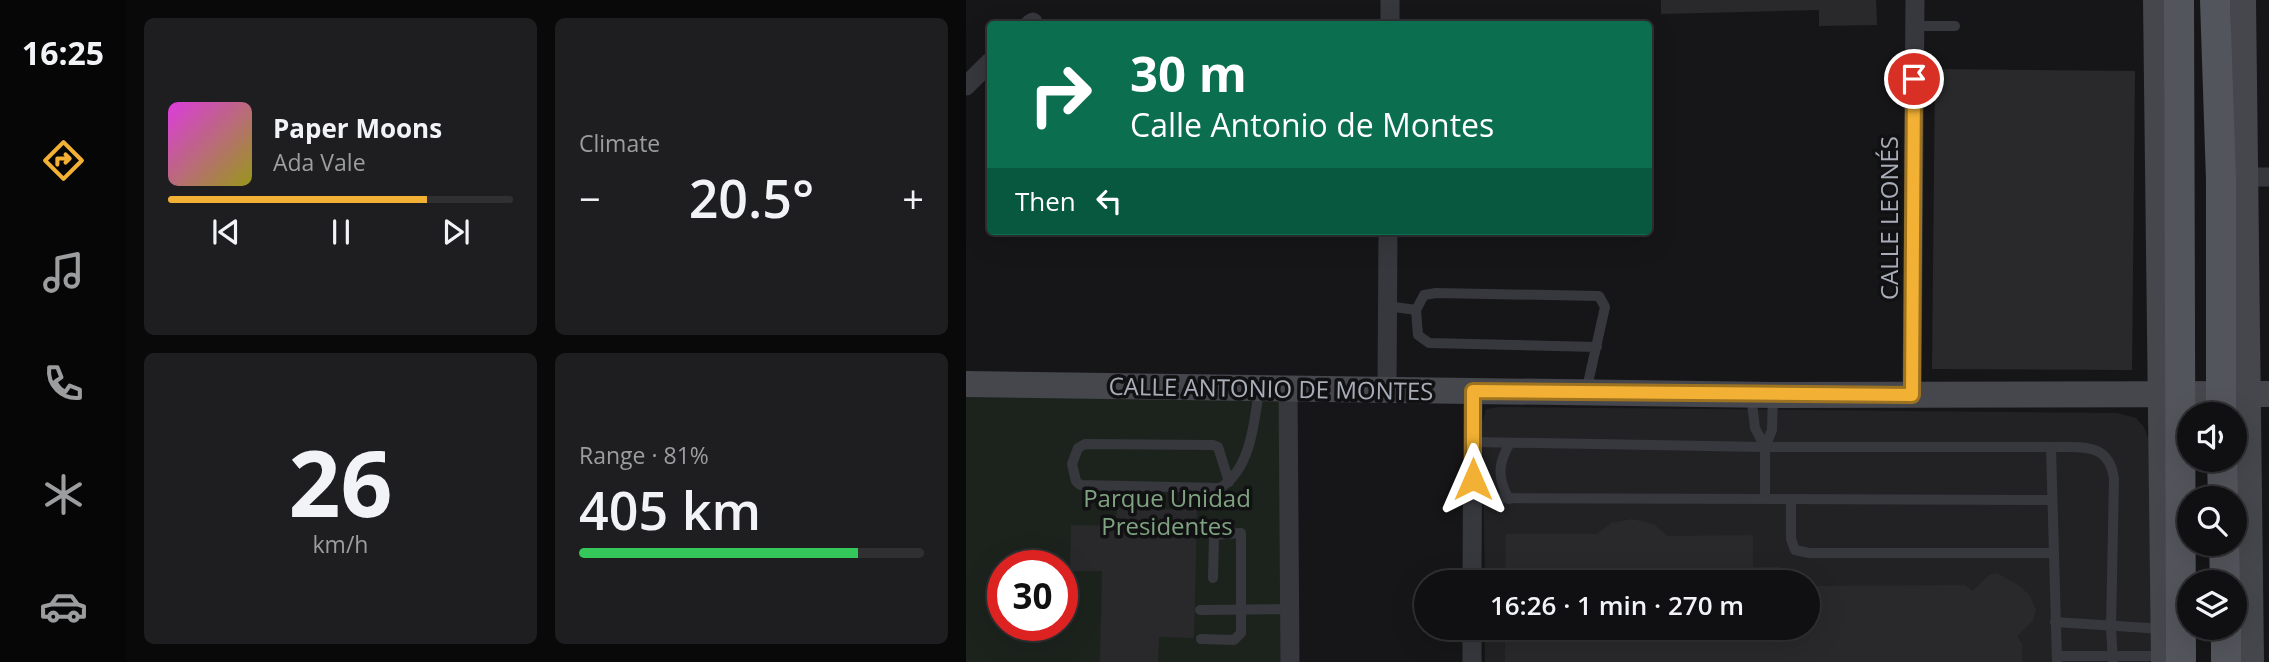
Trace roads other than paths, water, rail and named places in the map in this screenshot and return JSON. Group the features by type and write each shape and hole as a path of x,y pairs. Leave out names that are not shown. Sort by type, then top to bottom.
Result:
{"main road":[{"path":"2156,0 2170,393 2173,649"},
{"path":"2170,393 2179,0"},
{"path":"2215,0 2221,180 2240,399 2243,486"},
{"path":"2240,399 2258,177 2243,0"},
{"name":"CALLE ANTONIO DE MONTES","path":"966,384 1762,395 2170,393 2240,399"},
{"path":"2226,662 2232,640"},
{"path":"2243,640 2251,662"}],"street":[{"path":"1390,0 1390,21"},
{"name":"CALLE LEONÉS","path":"1912,395 1915,0"},
{"path":"966,86 987,65"},
{"path":"1387,388 1388,235"},
{"path":"1288,387 1290,662"},
{"path":"1472,570 1473,391"},
{"path":"1472,640 1472,662"}],"lane":[{"path":"1914,26 1955,26"},
{"path":"1586,392 1597,347 1605,307 1604,300 1596,296 1430,293 1420,300 1416,310 1418,335 1429,343 1597,347"},
{"path":"1387,306 1416,310"},
{"path":"1229,482 1217,447 1213,445 1085,444 1077,448 1072,464 1076,481 1080,485 1212,489 1229,482 1243,461 1260,387"},
{"path":"1762,395 1755,429 1765,447"},
{"path":"1762,395 1772,430 1765,447 1765,498"},
{"path":"1473,442 1765,447 2051,447 2098,450 2112,464 2114,479 2111,628 2113,659"},
{"path":"1509,499 1501,484 1500,460 1510,443"},
{"path":"2051,447 2057,659 2113,659 2173,649"},
{"path":"1473,498 2052,500"},
{"path":"1791,499 1791,540 1795,550 1809,553 2054,553"},
{"path":"1200,639 1237,639 1241,633 1241,533 1214,535 1213,578"},
{"path":"1200,610 1290,609"},
{"path":"2055,622 2111,628 2173,649"}],"park label":[{"name":"Parque Unidad Presidentes","path":"1167,511"}]}
